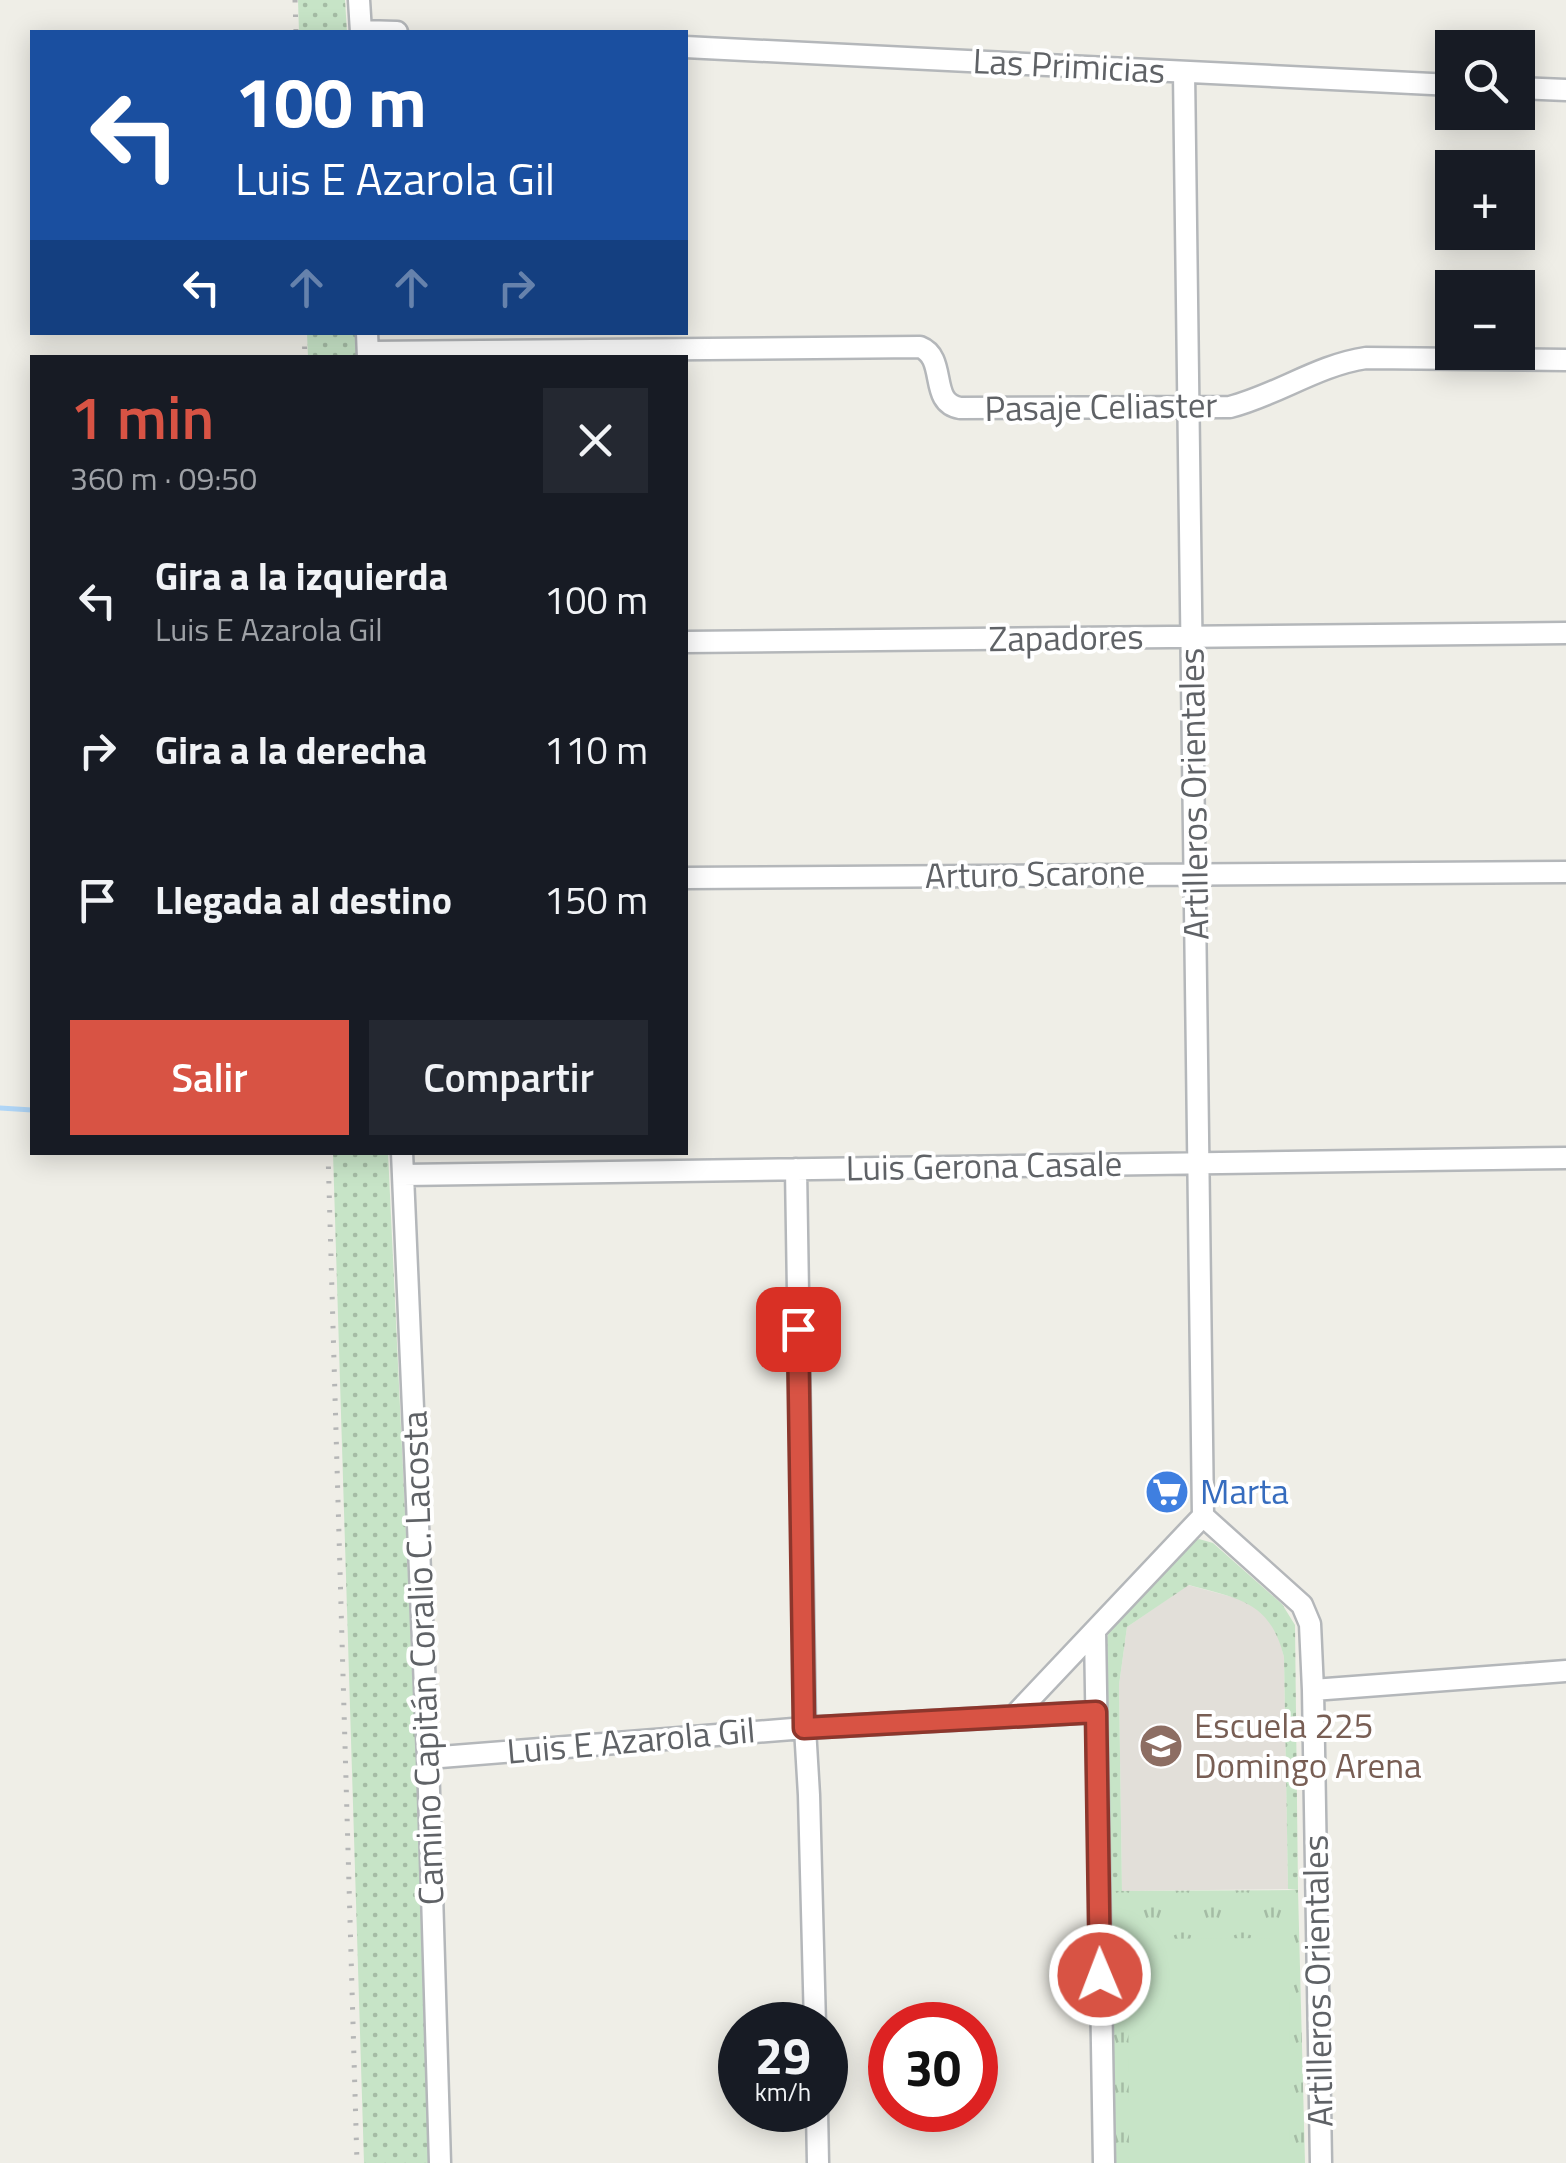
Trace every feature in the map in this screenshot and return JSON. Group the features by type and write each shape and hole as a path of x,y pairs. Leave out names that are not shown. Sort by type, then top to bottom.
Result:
{"street":[{"path":"359,0 361,30"},
{"name":"Las Primicias","path":"688,47 1435,83"},
{"name":"Artilleros Orientales","path":"1184,72 1204,1516 1302,1605 1310,1620 1321,2163"},
{"path":"1535,89 1566,90"},
{"name":"Pasaje Celiaster","path":"368,347 920,347 933,357 943,400 950,407 1230,407 1342,362 1366,358 1566,360"},
{"name":"Zapadores","path":"688,642 1566,633"},
{"name":"Arturo Scarone","path":"688,878 1566,872"},
{"name":"Camino Capitán Coralio C. Lacosta","path":"402,1155 428,1758 440,2163"},
{"name":"Luis Gerona Casale","path":"403,1175 1566,1158"},
{"path":"796,1169 804,1728 810,1795 814,2002"},
{"path":"1014,1716 1204,1516"},
{"path":"1095,1631 1104,2163"},
{"path":"1313,1690 1566,1670"},
{"name":"Luis E Azarola Gil","path":"428,1758 804,1728 1096,1712"},
{"path":"817,2132 818,2163"}],"shaded area":[{"path":"1188,1585 1247,1601 1266,1616 1278,1634 1284,1657 1288,1889 1122,1891 1119,1685 1127,1627"}],"green space":[{"path":"298,0 345,0 347,30 299,30"},
{"path":"307,335 361,335 362,355 308,355"},
{"path":"333,1155 388,1155 425,1935 431,2163 364,2163"},
{"path":"1199,1539 1213,1543 1282,1604 1295,1625 1298,1890 1288,1889 1284,1657 1278,1638 1261,1613 1250,1605 1189,1585 1127,1627 1119,1685 1122,1892 1106,1891 1105,1644 1109,1632 1187,1544"},
{"path":"1298,1890 1305,2163 1111,2163 1106,1891"},
{"path":"1289,1938 1290,2163 1129,2163 1128,1939"}],"waterway":[{"path":"0,1108 30,1110"}],"railway":[{"path":"295,0 296,30"},
{"path":"304,335 305,355"},
{"path":"328,1155 357,2163"}],"place":[{"name":"Marta","path":"1167,1492"},
{"name":"Escuela 225 Domingo Arena","path":"1161,1746"}],"route":[{"path":"798,1329 804,1728 1096,1712 1100,1975"}]}
